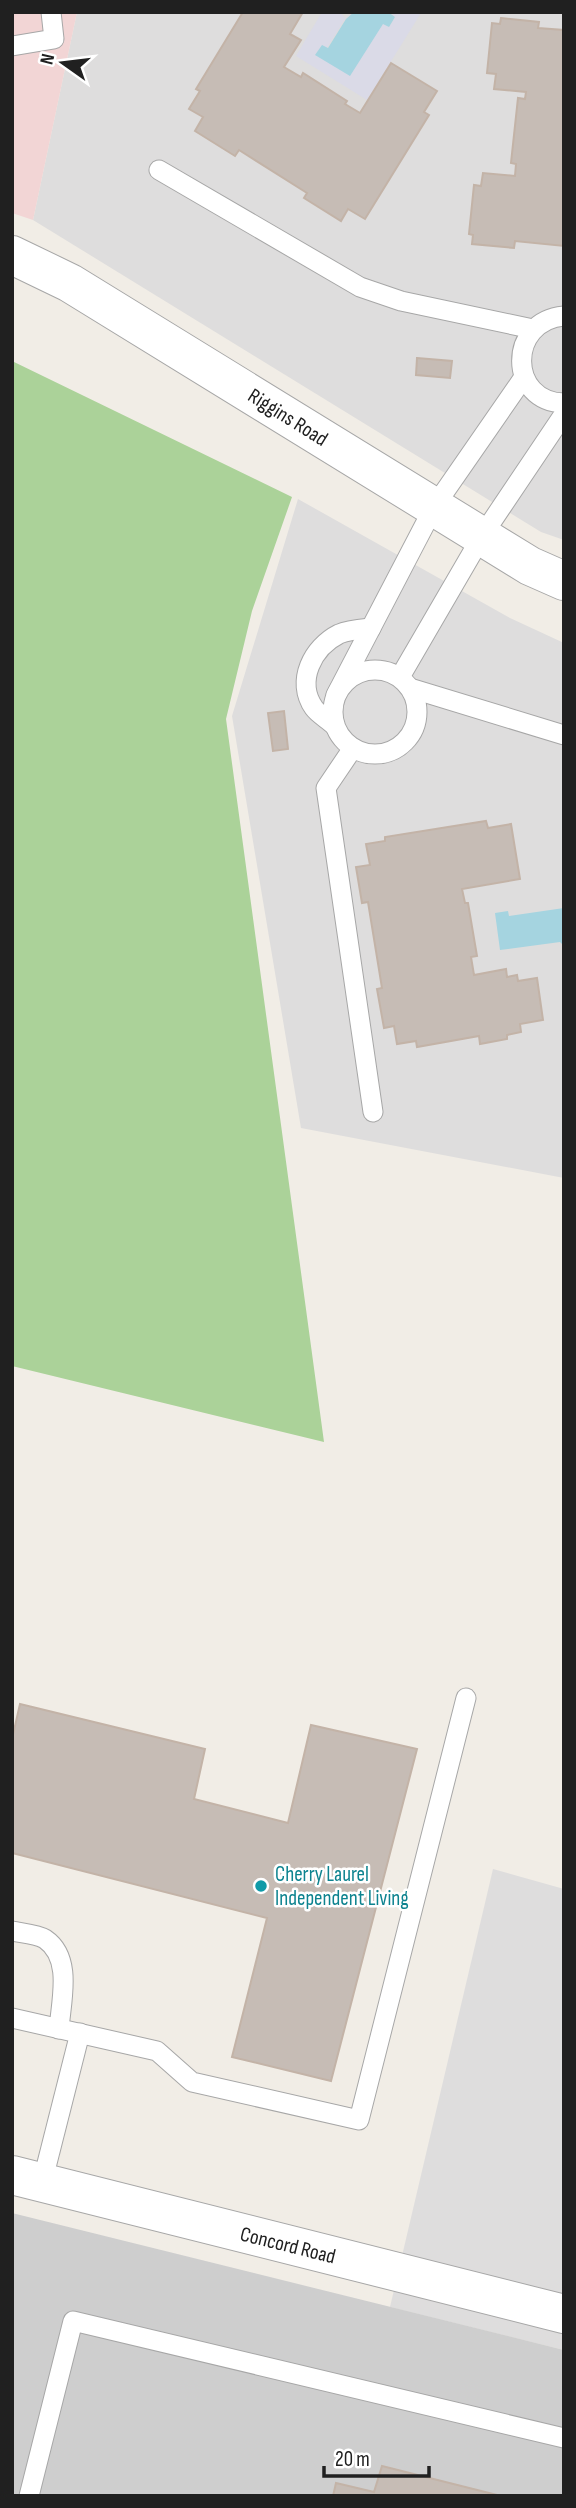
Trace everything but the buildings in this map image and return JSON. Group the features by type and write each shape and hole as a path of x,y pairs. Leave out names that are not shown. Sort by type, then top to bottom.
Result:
{"street":[{"name":"Riggins Road","path":"12,255 70,283 530,566 564,581"},
{"name":"Concord Road","path":"27,2179 564,2314"}],"lane":[{"path":"12,46 54,40 51,12"},
{"path":"159,170 360,287 401,301 534,329"},
{"path":"564,316 546,320 534,329 524,341 520,362 531,389 544,399 564,403"},
{"path":"335,726 332,711 337,695 434,506 524,377"},
{"path":"405,682 482,536 564,414"},
{"path":"371,628 341,633 320,645 305,680 313,707 335,726 353,748 382,753 407,739 417,716 416,701 405,682"},
{"path":"337,695 344,683 370,669 385,670 405,682 564,735"},
{"path":"353,748 326,788 373,1112"},
{"path":"12,2018 158,2051 192,2082 359,2120 466,1698"},
{"path":"12,1931 44,1939 59,1957 64,1980 59,2029"},
{"path":"27,2179 80,2033"},
{"path":"29,2496 73,2321 564,2438"}],"shaded area":[{"path":"12,12 77,12 33,220 12,213"},
{"path":"77,12 564,12 564,540 541,532 33,220"},
{"path":"322,12 340,12 345,18 354,12 345,19 327,48 316,55 383,23 389,27 395,17 388,12 421,13 367,100 296,56"},
{"path":"298,499 510,618 564,643 564,1178 301,1128 232,716"},
{"path":"493,1869 564,1889 564,2350 390,2307"},
{"path":"12,2213 564,2350 564,2496 12,2496"}],"green space":[{"path":"12,361 292,497 252,611 226,719 324,1442 12,1366"}],"water":[{"path":"354,12 388,12 395,17 389,27 383,24 350,76 315,55 322,45 328,48 346,19"},
{"path":"564,908 564,946 560,942 500,950 495,913 508,911 509,916"}],"place":[{"name":"Cherry Laurel Independent Living","path":"261,1886"}]}
